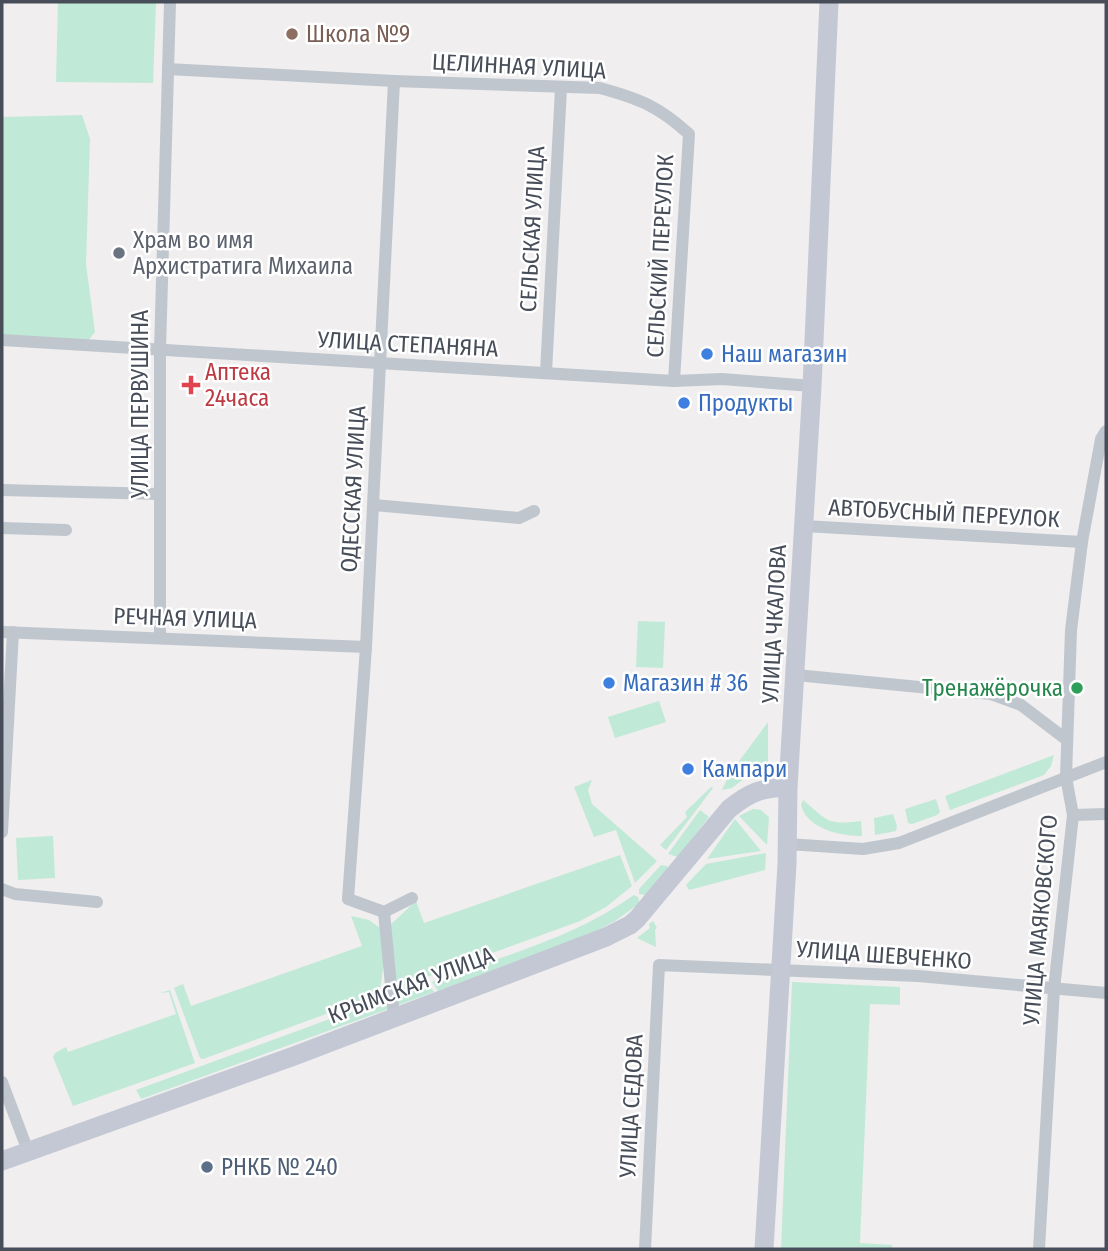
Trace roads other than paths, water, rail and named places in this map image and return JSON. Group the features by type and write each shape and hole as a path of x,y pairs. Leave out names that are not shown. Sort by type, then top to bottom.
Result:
{"main road":[{"name":"УЛИЦА ЧКАЛОВА","path":"764,1249 812,386 829,2"},
{"name":"КРЫМСКАЯ УЛИЦА","path":"2,1161 606,937 631,925 679,871 729,808 751,792 788,787"}],"street":[{"name":"УЛИЦА ПЕРВУШИНА","path":"160,638 160,350 170,2"},
{"name":"ЦЕЛИННАЯ УЛИЦА","path":"168,69 600,88 629,96 665,112 689,134"},
{"name":"ОДЕССКАЯ УЛИЦА","path":"384,912 348,899 374,505 394,81"},
{"name":"СЕЛЬСКАЯ УЛИЦА","path":"546,372 561,88"},
{"name":"СЕЛЬСКИЙ ПЕРЕУЛОК","path":"674,381 689,134"},
{"name":"УЛИЦА СТЕПАНЯНА","path":"2,340 674,381 722,379 812,386"},
{"name":"УЛИЦА МАЯКОВСКОГО","path":"1039,1249 1054,989 1073,815 1066,777 1071,630 1082,542 1101,439 1106,431"},
{"path":"2,489 160,494"},
{"path":"374,505 519,517 534,511"},
{"name":"АВТОБУСНЫЙ ПЕРЕУЛОК","path":"804,526 1082,542"},
{"path":"2,528 66,530"},
{"path":"2,832 8,632"},
{"name":"РЕЧНАЯ УЛИЦА","path":"8,632 366,647"},
{"path":"796,675 991,694 1021,705 1067,740"},
{"path":"788,844 863,849 900,843 1106,762"},
{"path":"1073,815 1106,814"},
{"path":"2,888 15,894 97,902"},
{"path":"394,1017 384,912 412,898"},
{"name":"УЛИЦА ШЕВЧЕНКО","path":"659,965 918,976 1106,993"},
{"name":"УЛИЦА СЕДОВА","path":"645,1249 659,965"},
{"path":"2,1082 28,1152"}],"place":[{"name":"Школа №9","path":"292,34"},
{"name":"Храм во имя Архистратига Михаила","path":"119,253"},
{"name":"Наш магазин","path":"707,354"},
{"name":"Аптека 24часа","path":"191,385"},
{"name":"Продукты","path":"684,403"},
{"name":"Магазин # 36","path":"609,683"},
{"name":"Тренажёрочка","path":"1077,688"},
{"name":"Кампари","path":"688,769"},
{"name":"РНКБ № 240","path":"207,1167"}]}
